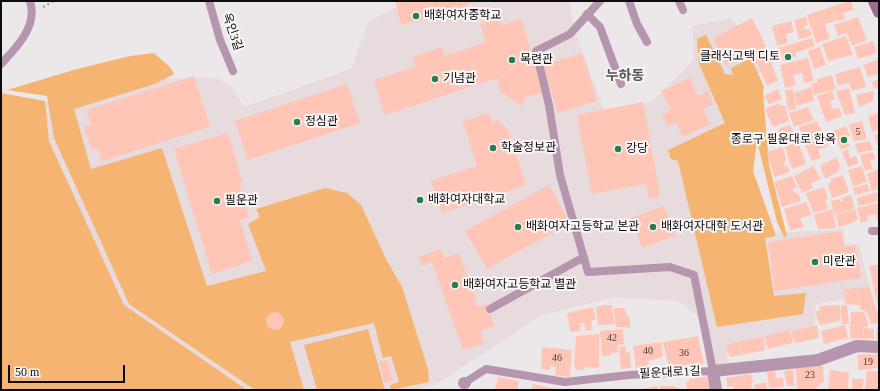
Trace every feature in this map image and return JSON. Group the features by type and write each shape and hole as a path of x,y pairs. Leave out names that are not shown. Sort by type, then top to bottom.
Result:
{"street":[{"path":"874,1 879,12"},
{"name":"필운대로1길","path":"713,371 818,360 857,346 879,348"},
{"path":"713,371 716,390"}],"lane":[{"path":"1,64 21,43 34,12 30,1"},
{"name":"옥인3길","path":"209,1 220,40 233,71"},
{"path":"600,1 570,34 536,50 549,106 560,175 588,272 670,267 694,275 713,371"},
{"path":"629,1 637,24 648,42"},
{"path":"679,1 683,10"},
{"path":"587,14 600,26 621,84"},
{"path":"490,309 584,257"},
{"name":"필운대로1길","path":"465,383 486,369 565,382 629,375 713,371"}],"shaded area":[{"name":"배화여자대학교","path":"408,1 569,1 576,35 604,109 652,102 694,59 692,26 731,18 740,30 758,28 773,64 753,77 760,108 753,171 775,233 843,229 845,244 859,244 871,294 816,304 813,335 727,356 731,369 718,372 707,323 678,301 614,297 542,315 437,384 415,390 247,390 124,305 49,141 45,101 121,79 216,78 231,86 244,107 351,69 369,21"},
{"path":"706,35 725,74 733,75 731,68 751,58 764,87 763,93 769,165 787,236 784,237 777,222 757,141 753,171 775,233 775,236 765,238 774,296 806,293 803,314 717,327 678,161 671,159 668,150 725,123 699,64 697,39"},
{"path":"154,53 170,67 174,74 155,84 74,109 91,169 162,148 207,286 266,271 248,224 260,217 256,209 325,188 347,193 361,205 387,261 402,287 428,369 429,382 391,390 390,385 399,382 391,356 383,358 374,323 290,342 304,390 255,390 129,304 54,138 47,96 7,90 77,69 130,56"},
{"path":"1,93 45,101 49,141 124,305 247,390 1,390"},
{"path":"368,329 385,390 317,390 304,345"}],"building":[{"name":"배화여자중학교","path":"395,1 473,1 466,6 401,25"},
{"path":"851,1 854,10 843,13 845,19 836,21 831,7"},
{"path":"831,7 835,21 825,24 830,39 816,43 807,15"},
{"path":"806,17 808,25 804,26 805,30 810,29 812,36 799,39 794,20"},
{"path":"858,17 867,40 852,46 847,33 838,36 834,25"},
{"path":"500,18 502,25 521,19 543,92 525,98 522,106 501,92 497,78 385,115 374,80 415,67 412,57 442,47 445,56 486,42 480,24"},
{"path":"752,18 766,46 726,65 713,38"},
{"path":"791,21 794,32 786,34 788,43 777,46 772,26"},
{"path":"846,36 853,55 828,61 822,44"},
{"path":"812,38 815,46 795,53 796,57 783,61 779,48"},
{"path":"873,41 877,53 858,59 854,47"},
{"path":"820,47 826,65 814,69 808,51"},
{"path":"770,52 774,61 771,62 778,81 767,86 755,59"},
{"path":"582,53 597,101 558,113 543,65"},
{"path":"808,58 814,81 804,83 802,73 793,75 796,85 785,88 780,65"},
{"path":"879,59 879,74 868,77 863,65"},
{"path":"860,67 866,87 852,91 849,83 838,86 835,74"},
{"path":"832,75 836,89 814,95 811,84 818,82 817,79"},
{"path":"194,76 210,127 102,161 98,148 92,150 84,127 91,125 86,110"},
{"path":"690,78 698,96 708,91 713,104 703,109 710,124 683,137 676,122 667,126 662,115 671,110 661,91"},
{"path":"879,79 879,88 874,89 872,82"},
{"name":"정심관","path":"347,84 360,123 248,160 235,121"},
{"path":"811,87 814,101 797,106 794,93"},
{"path":"849,88 855,113 845,115 836,91"},
{"path":"778,89 782,99 769,104 764,96"},
{"path":"793,89 796,109 788,110 785,90"},
{"path":"832,91 835,99 830,101 833,109 839,108 842,116 826,122 817,96"},
{"path":"874,91 873,101 859,107 856,95"},
{"name":"강당","path":"643,102 660,196 649,198 646,184 592,194 577,115"},
{"path":"779,103 781,106 785,105 789,121 773,127 765,109"},
{"path":"808,107 814,120 794,127 789,113"},
{"name":"학술정보관","path":"489,113 492,122 498,120 508,130 526,185 442,213 431,181 477,166 463,121"},
{"path":"879,113 879,130 872,132 868,116"},
{"path":"817,121 822,131 812,134 813,140 804,143 799,127"},
{"path":"862,121 867,139 854,141 849,124"},
{"path":"790,125 798,139 784,144 783,142 773,145 770,135 778,132 780,128"},
{"path":"846,126 850,136 845,137 850,146 841,150 833,131"},
{"name":"필운관","path":"228,133 243,183 239,184 249,217 240,220 252,261 212,274 174,149"},
{"path":"879,133 879,149 874,135"},
{"path":"824,137 828,146 818,150 821,158 812,161 805,145"},
{"path":"798,141 806,164 792,169 785,147"},
{"path":"870,141 873,150 858,153 855,144"},
{"path":"782,147 787,161 784,161 785,167 788,166 790,172 774,177 767,152"},
{"path":"848,149 850,158 856,156 859,163 848,167 842,152"},
{"path":"873,152 875,159 870,160 873,169 865,171 860,155"},
{"path":"837,157 840,166 838,172 825,179 820,166"},
{"path":"813,166 821,179 811,183 813,188 802,193 794,176"},
{"path":"862,166 867,182 853,186 848,170"},
{"path":"879,169 879,189 872,191 867,174"},
{"path":"843,175 849,192 832,198 828,184 831,182 831,179"},
{"path":"792,176 797,187 793,189 795,193 798,193 801,201 782,207 774,182"},
{"path":"867,184 870,191 855,195 853,188"},
{"name":"배화여자고등학교 본관","path":"549,185 570,223 487,269 465,231"},
{"path":"824,187 828,198 825,200 828,209 813,213 806,193"},
{"path":"877,192 879,201 859,206 857,198"},
{"path":"851,195 855,208 834,215 831,201 839,199 841,202 843,201 841,198"},
{"path":"806,202 812,215 800,218 804,227 790,230 784,209"},
{"path":"879,203 879,220 877,220 876,214 867,216 868,221 861,223 857,208"},
{"name":"배화여자대학 도서관","path":"664,206 675,236 642,248 631,218"},
{"path":"832,209 836,228 818,229 814,215"},
{"path":"855,209 858,220 839,228 836,215"},
{"name":"미란관","path":"842,231 844,247 856,245 861,278 775,291 768,242"},
{"name":"배화여자고등학교 별관","path":"441,249 444,258 459,253 478,307 487,304 494,326 480,331 484,343 463,350 432,262 422,266 419,257"},
{"path":"879,264 879,284 873,285 869,266"},
{"path":"879,284 879,306 878,306 873,286"},
{"path":"869,286 879,316 879,323 871,324 867,312 861,309 859,305 859,289"},
{"path":"858,287 859,305 845,304 844,290"},
{"path":"612,305 615,324 598,325 596,307"},
{"path":"840,305 840,321 820,325 817,320 816,311 819,311 820,306"},
{"path":"842,305 847,305 849,324 842,324 840,310"},
{"path":"593,307 596,319 591,321 593,330 586,331 584,323 580,324 581,331 570,332 567,313"},
{"path":"614,308 624,308 628,317 630,318 630,328 616,327"},
{"path":"275,312 281,315 284,321 281,327 275,330 269,327 266,321 269,315"},
{"path":"851,312 864,312 868,327 863,327 863,339 850,338"},
{"path":"817,325 819,338 795,343 792,331"},
{"path":"845,325 848,338 824,344 821,331"},
{"path":"877,326 879,326 879,340 876,339"},
{"path":"864,328 874,329 874,339 863,338"},
{"path":"623,329 624,344 618,345 618,352 610,354 610,356 602,356 600,331"},
{"path":"790,330 793,343 768,349 765,336"},
{"path":"599,334 599,367 585,367 583,370 576,370 574,365 576,336"},
{"path":"698,336 704,364 678,369 678,367 672,368 672,363 668,364 663,342"},
{"path":"763,337 765,350 741,355 738,342"},
{"path":"661,342 663,357 648,361 649,366 636,368 633,346"},
{"path":"737,342 741,355 730,357 726,345"},
{"path":"626,346 626,353 630,352 631,368 621,369 619,347"},
{"path":"542,347 572,350 570,377 555,375 556,367 550,366 550,370 541,369"},
{"path":"879,354 879,368 858,370 858,355"},
{"path":"387,360 393,380 385,383 379,362"},
{"path":"823,366 824,383 820,383 820,386 816,387 816,390 797,389 796,368"},
{"path":"793,370 794,386 787,386 784,371"},
{"path":"830,370 849,373 848,390 828,390"},
{"path":"775,371 776,378 783,378 784,387 769,388 767,372"},
{"path":"867,371 879,371 879,390 865,390"},
{"path":"751,374 753,383 751,384 752,389 734,390 733,386 728,387 726,378"},
{"path":"712,376 714,390 687,390 686,382 690,381 689,379"},
{"path":"498,377 519,381 517,390 495,390"},
{"path":"852,379 864,379 862,390 852,390"},
{"path":"766,382 767,390 755,390 754,385"},
{"path":"533,384 556,389 556,390 532,390"},
{"path":"657,386 658,390 643,390 643,389"},
{"path":"660,386 675,386 674,387 679,388 679,390 660,390"}],"place":[{"name":"배화여자중학교","path":"416,16"},
{"name":"클래식고택 디토","path":"788,57"},
{"name":"목련관","path":"512,60"},
{"name":"기념관","path":"435,79"},
{"name":"정심관","path":"297,122"},
{"name":"종로구 필운대로 한옥","path":"844,140"},
{"name":"학술정보관","path":"493,148"},
{"name":"강당","path":"618,149"},
{"name":"배화여자대학교","path":"420,200"},
{"name":"필운관","path":"217,201"},
{"name":"배화여자고등학교 본관","path":"518,227"},
{"name":"배화여자대학 도서관","path":"653,227"},
{"name":"미란관","path":"815,262"},
{"name":"배화여자고등학교 별관","path":"455,285"}],"district":[{"name":"누하동","path":"625,76"}]}
